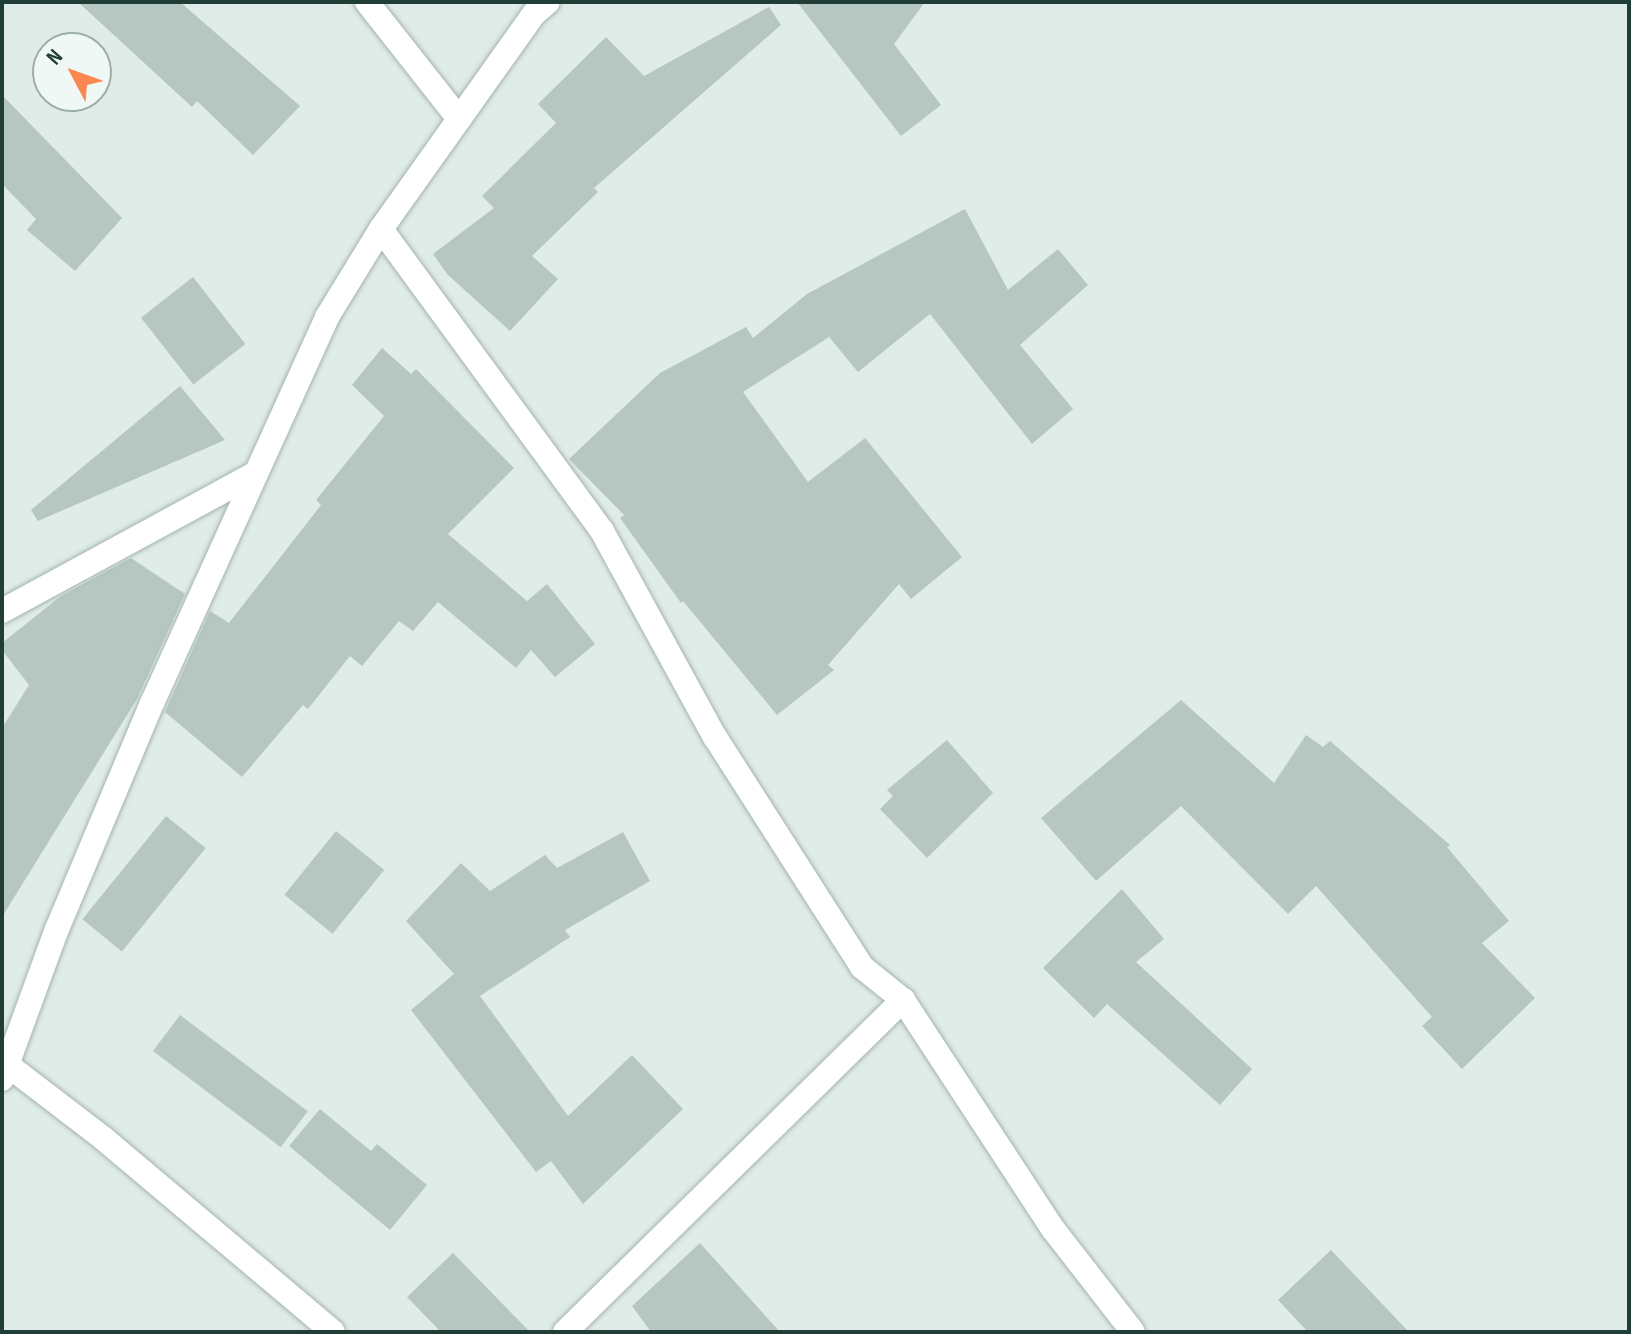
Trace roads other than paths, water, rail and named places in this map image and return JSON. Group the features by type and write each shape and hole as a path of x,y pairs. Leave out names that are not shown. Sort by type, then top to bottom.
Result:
{"street":[{"path":"367,2 459,119"},
{"path":"333,1332 104,1139 6,1072 57,929 254,474 327,317 381,229 534,14 548,2"},
{"path":"381,229 602,531 715,737 862,967 903,1000 1053,1229 1133,1332"},
{"path":"2,611 254,474"},
{"path":"565,1332 903,1000"}]}
